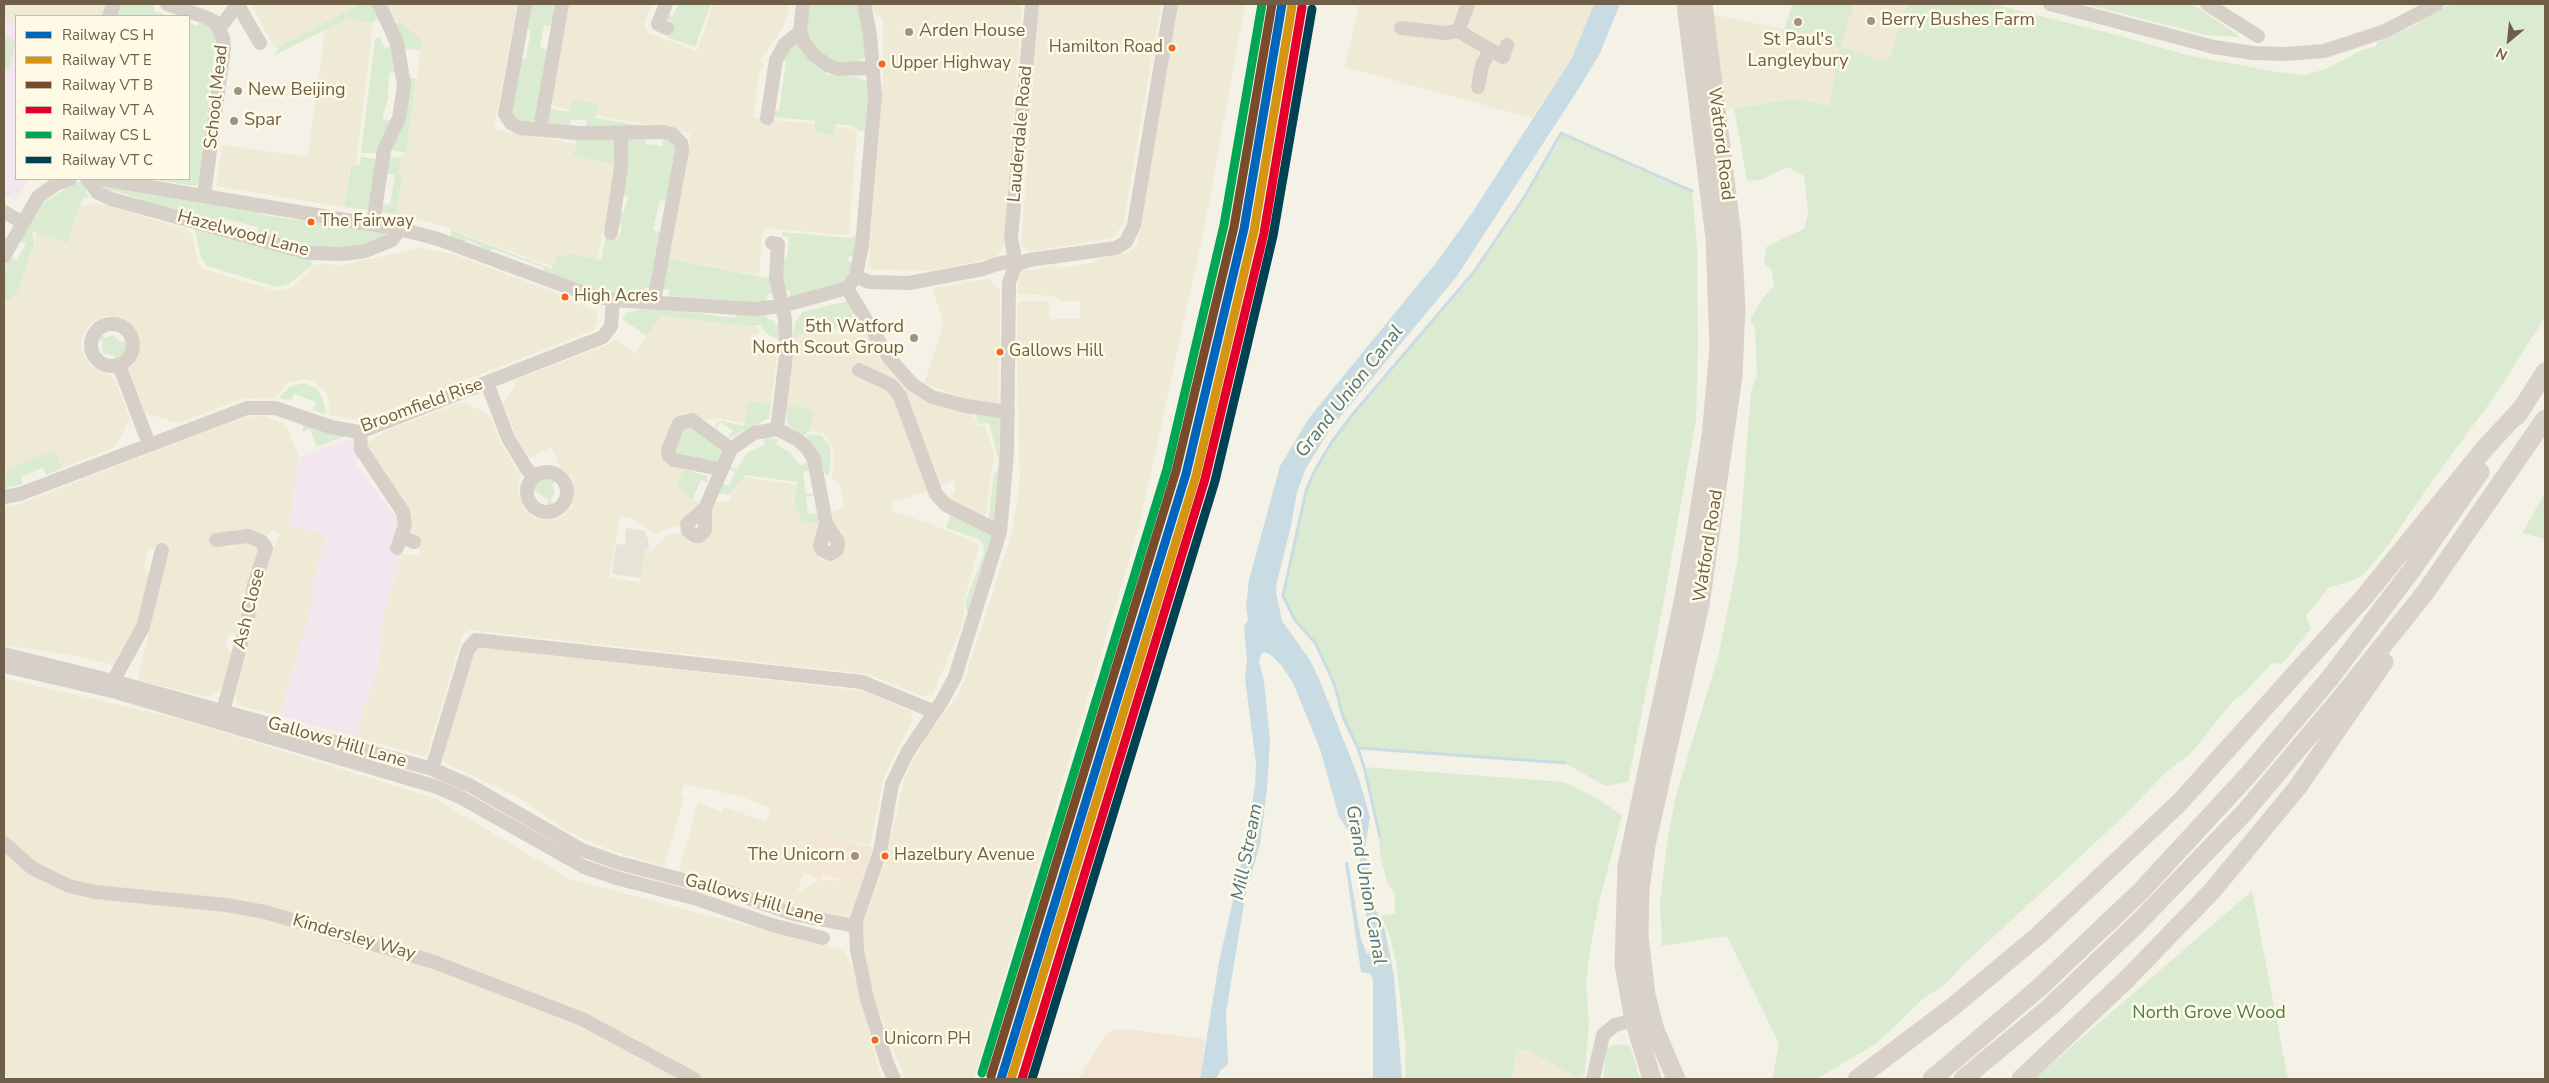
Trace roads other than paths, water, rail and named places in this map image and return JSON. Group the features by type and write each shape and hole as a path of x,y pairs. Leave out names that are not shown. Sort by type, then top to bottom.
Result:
{"highway":[{"name":"Watford Road","path":"1652,1079 1634,1020 1624,965 1628,866 1694,540 1711,436 1719,348 1715,238 1686,4"},
{"name":"Watford Road","path":"1676,1079 1655,1030 1646,995 1639,936 1640,890 1646,845 1700,604 1733,376 1736,308 1732,236 1703,4"},
{"path":"1932,1079 2040,987 2133,898 2249,774 2330,678 2411,571 2524,406 2545,372"},
{"path":"1857,1079 1955,1006 2039,935 2180,802 2365,596 2485,448 2524,406"},
{"path":"1963,1079 2050,1007 2196,865 2302,744 2424,594 2545,420"},
{"path":"2020,1079 2127,979 2212,891 2297,788 2385,661 2424,594"}],"street":[{"name":"School Mead","path":"168,4 208,18 220,28 224,48 204,195"},
{"path":"373,223 384,150 399,118 404,85 397,43 379,4"},
{"path":"525,4 505,114 511,123 520,128 621,134 638,131 664,132 672,134 680,143 682,151 654,301"},
{"path":"540,129 562,4"},
{"path":"666,4 658,24 667,28"},
{"path":"803,4 800,32 805,44 815,56 832,67 845,69 873,68"},
{"path":"864,4 873,68 874,123 861,253 851,283 889,358 912,384 932,397 966,406 1008,412"},
{"name":"Lauderdale Road","path":"1016,265 1011,238 1032,4"},
{"path":"894,1079 886,1063 867,999 857,950 855,926 880,852 892,784 907,753 935,712 955,677 1000,532 1007,465 1009,282 1011,273 1016,265 1029,260 1116,248 1121,246 1130,237 1134,225 1171,4"},
{"path":"1458,31 1468,4"},
{"path":"2050,4 2214,47 2253,53 2285,54 2324,51 2361,39 2385,31 2437,4"},
{"path":"2207,4 2258,36"},
{"path":"220,28 236,6 239,7 260,43"},
{"path":"1401,28 1445,33 1458,31 1500,51 1482,65 1478,87"},
{"path":"767,118 764,101 776,60 785,44 800,32"},
{"path":"611,233 621,167 621,134"},
{"path":"4,256 38,197 65,180"},
{"name":"Hazelwood Lane","path":"88,180 98,193 111,199 308,253 342,254 365,251 382,246 392,240 400,229"},
{"name":"Hazelwood Lane","path":"108,180 400,229 438,239 589,295 613,300 654,301 748,309 782,306 851,283"},
{"path":"4,212 22,222"},
{"path":"772,243 778,244 776,278 785,319 786,356 777,429"},
{"path":"851,283 909,284 1008,262 1016,265"},
{"name":"Broomfield Rise","path":"4,497 20,494 149,444 253,407 275,408 331,427 360,432 603,336 611,326 613,300"},
{"path":"119,365 149,444"},
{"path":"859,370 891,384 900,396 936,494 946,505 1000,532"},
{"path":"487,383 508,438 526,468 534,476"},
{"path":"720,469 674,460 669,456 668,450 679,423 692,420 731,448"},
{"path":"705,508 720,469 731,448 754,433 777,429 798,440 808,448 814,459 826,523"},
{"path":"360,432 361,449 403,512 405,525 404,542"},
{"name":"Ash Close","path":"224,711 254,585 266,548 252,536 241,535 225,541"},
{"path":"113,681 143,627 162,550"},
{"path":"432,769 468,649 476,640 862,682 935,712"},
{"name":"Gallows Hill Lane","path":"4,654 113,681 432,769 471,786 582,850 619,863 733,893 793,914 855,926"},
{"name":"Gallows Hill Lane","path":"4,666 116,692 438,787 460,797 584,867 694,898 772,925 823,938"},
{"path":"321,753 325,739"},
{"name":"Kindersley Way","path":"4,843 32,868 69,886 95,892 226,905 265,912 434,962 582,1019 694,1079"},
{"path":"651,887 654,872"},
{"path":"1593,1079 1603,1035 1615,1025 1634,1020 1655,1030"}],"water":[{"path":"1594,4 1620,4 1600,53 1579,88 1457,276 1331,428 1306,468 1297,492 1291,526 1277,582 1276,591 1282,621 1310,660 1320,681 1358,776 1370,817 1365,849 1375,908 1385,930 1394,976 1402,1079 1373,1079 1373,981 1371,974 1361,972 1345,862 1348,862 1361,939 1367,954 1370,948 1358,845 1339,817 1320,749 1294,685 1282,666 1270,654 1264,652 1261,654 1259,662 1264,681 1270,741 1267,789 1260,844 1245,897 1226,1013 1228,1064 1220,1071 1216,1079 1200,1079 1219,962 1245,847 1255,785 1256,763 1245,679 1247,660 1244,626 1248,620 1246,606 1249,580 1280,466 1309,418 1435,264 1472,213 1572,58"}],"waterway":[{"name":"Grand Union Canal","path":"1380,837 1364,767 1358,748 1343,717 1335,686 1316,644 1295,620 1283,596 1306,491 1313,474 1331,443 1352,415 1474,272 1525,196 1561,133 1692,191"},
{"path":"1358,748 1565,763"}],"place":[{"name":"Berry Bushes Farm","path":"1871,21"},
{"name":"St Paul's Langleybury","path":"1798,22"},
{"name":"Arden House","path":"909,32"},
{"name":"Hamilton Road","path":"1172,48"},
{"name":"Upper Highway","path":"882,64"},
{"name":"New Beijing","path":"238,91"},
{"name":"Spar","path":"234,121"},
{"name":"The Fairway","path":"311,222"},
{"name":"High Acres","path":"565,297"},
{"name":"5th Watford North Scout Group","path":"914,338"},
{"name":"Gallows Hill","path":"1000,352"},
{"name":"The Unicorn","path":"855,856"},
{"name":"Hazelbury Avenue","path":"885,856"},
{"name":"Unicorn PH","path":"875,1040"}],"water label":[{"name":"Mill Stream","path":"1248,852"}],"park label":[{"name":"North Grove Wood","path":"2209,1014"}]}
